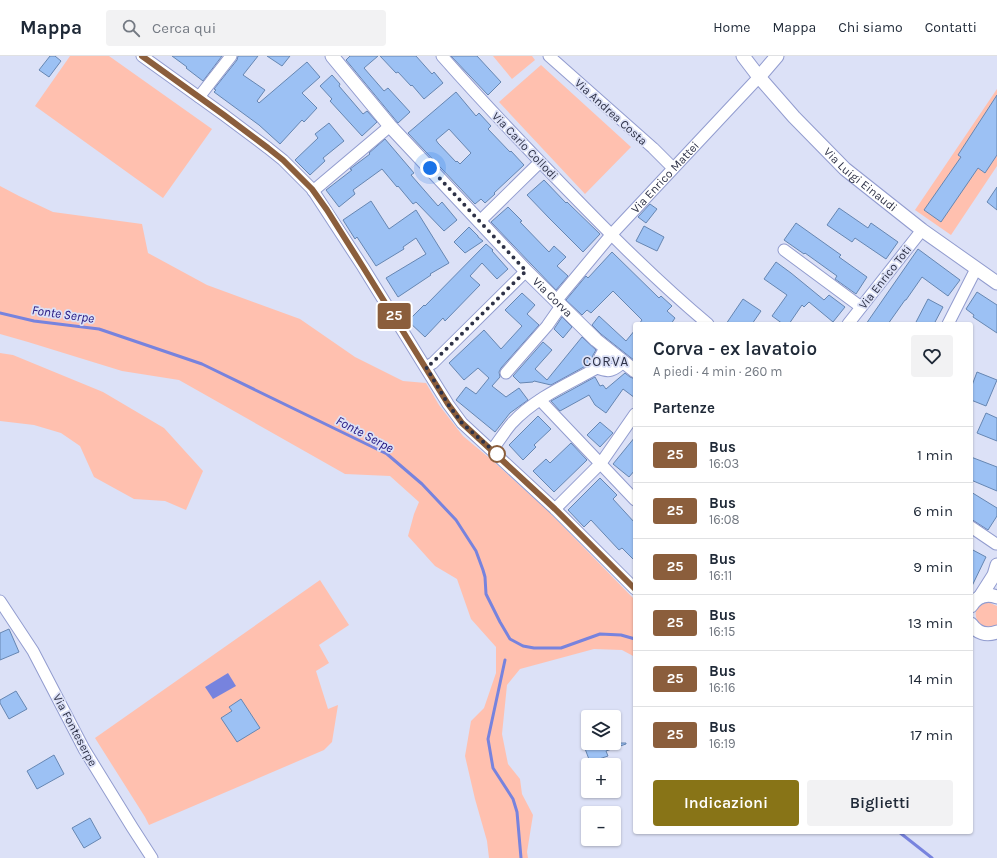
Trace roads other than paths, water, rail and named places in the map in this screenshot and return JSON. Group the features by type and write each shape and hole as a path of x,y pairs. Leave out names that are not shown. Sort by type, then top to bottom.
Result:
{"street":[{"path":"142,56 283,160 313,191 347,242 448,404 462,423 555,509 633,587"},
{"path":"199,97 231,56"},
{"name":"Via Carlo Collodi","path":"442,56 540,162 611,235 706,322"},
{"name":"Via Andrea Costa","path":"549,56 673,168"},
{"name":"Via Luigi Einaudi","path":"743,56 794,117 845,169 922,230 997,283"},
{"name":"Via Enrico Mattei","path":"506,373 547,326 559,303 611,235 777,56"},
{"name":"Via Corva","path":"336,57 390,126 526,271 605,348 633,370"},
{"path":"313,191 390,126"},
{"path":"480,222 540,162"},
{"name":"Via Enrico Toti","path":"850,322 922,230"},
{"path":"784,250 861,307"},
{"path":"949,322 976,268"},
{"path":"426,367 432,363 526,271"},
{"path":"597,368 600,357 605,348"},
{"path":"492,450 512,424 540,400 597,368 612,371 623,362"},
{"path":"540,400 633,498"},
{"path":"555,509 601,463 633,417"},
{"path":"973,528 996,544"},
{"path":"973,602 985,595 997,597 995,570"},
{"path":"973,602 995,570"},
{"name":"Via Fonteserpe","path":"0,601 33,650 84,749 152,858"},
{"path":"973,627 978,632 984,634 997,632"}],"water":[{"path":"228,673 236,686 213,699 205,687"}],"waterway":[{"name":"Fonte Serpe","path":"0,313 34,321 99,329 202,364 387,454 422,484 456,520 476,551 485,577 486,594 500,622 510,639 523,646 534,648 561,648 600,634 621,635 633,638"},
{"name":"Fonte Serpe","path":"505,660 488,739 493,768 513,799 517,812 521,858"},
{"name":"Fonte Serpe","path":"902,834 932,858"}],"district":[{"name":"CORVA","path":"606,361"}]}
